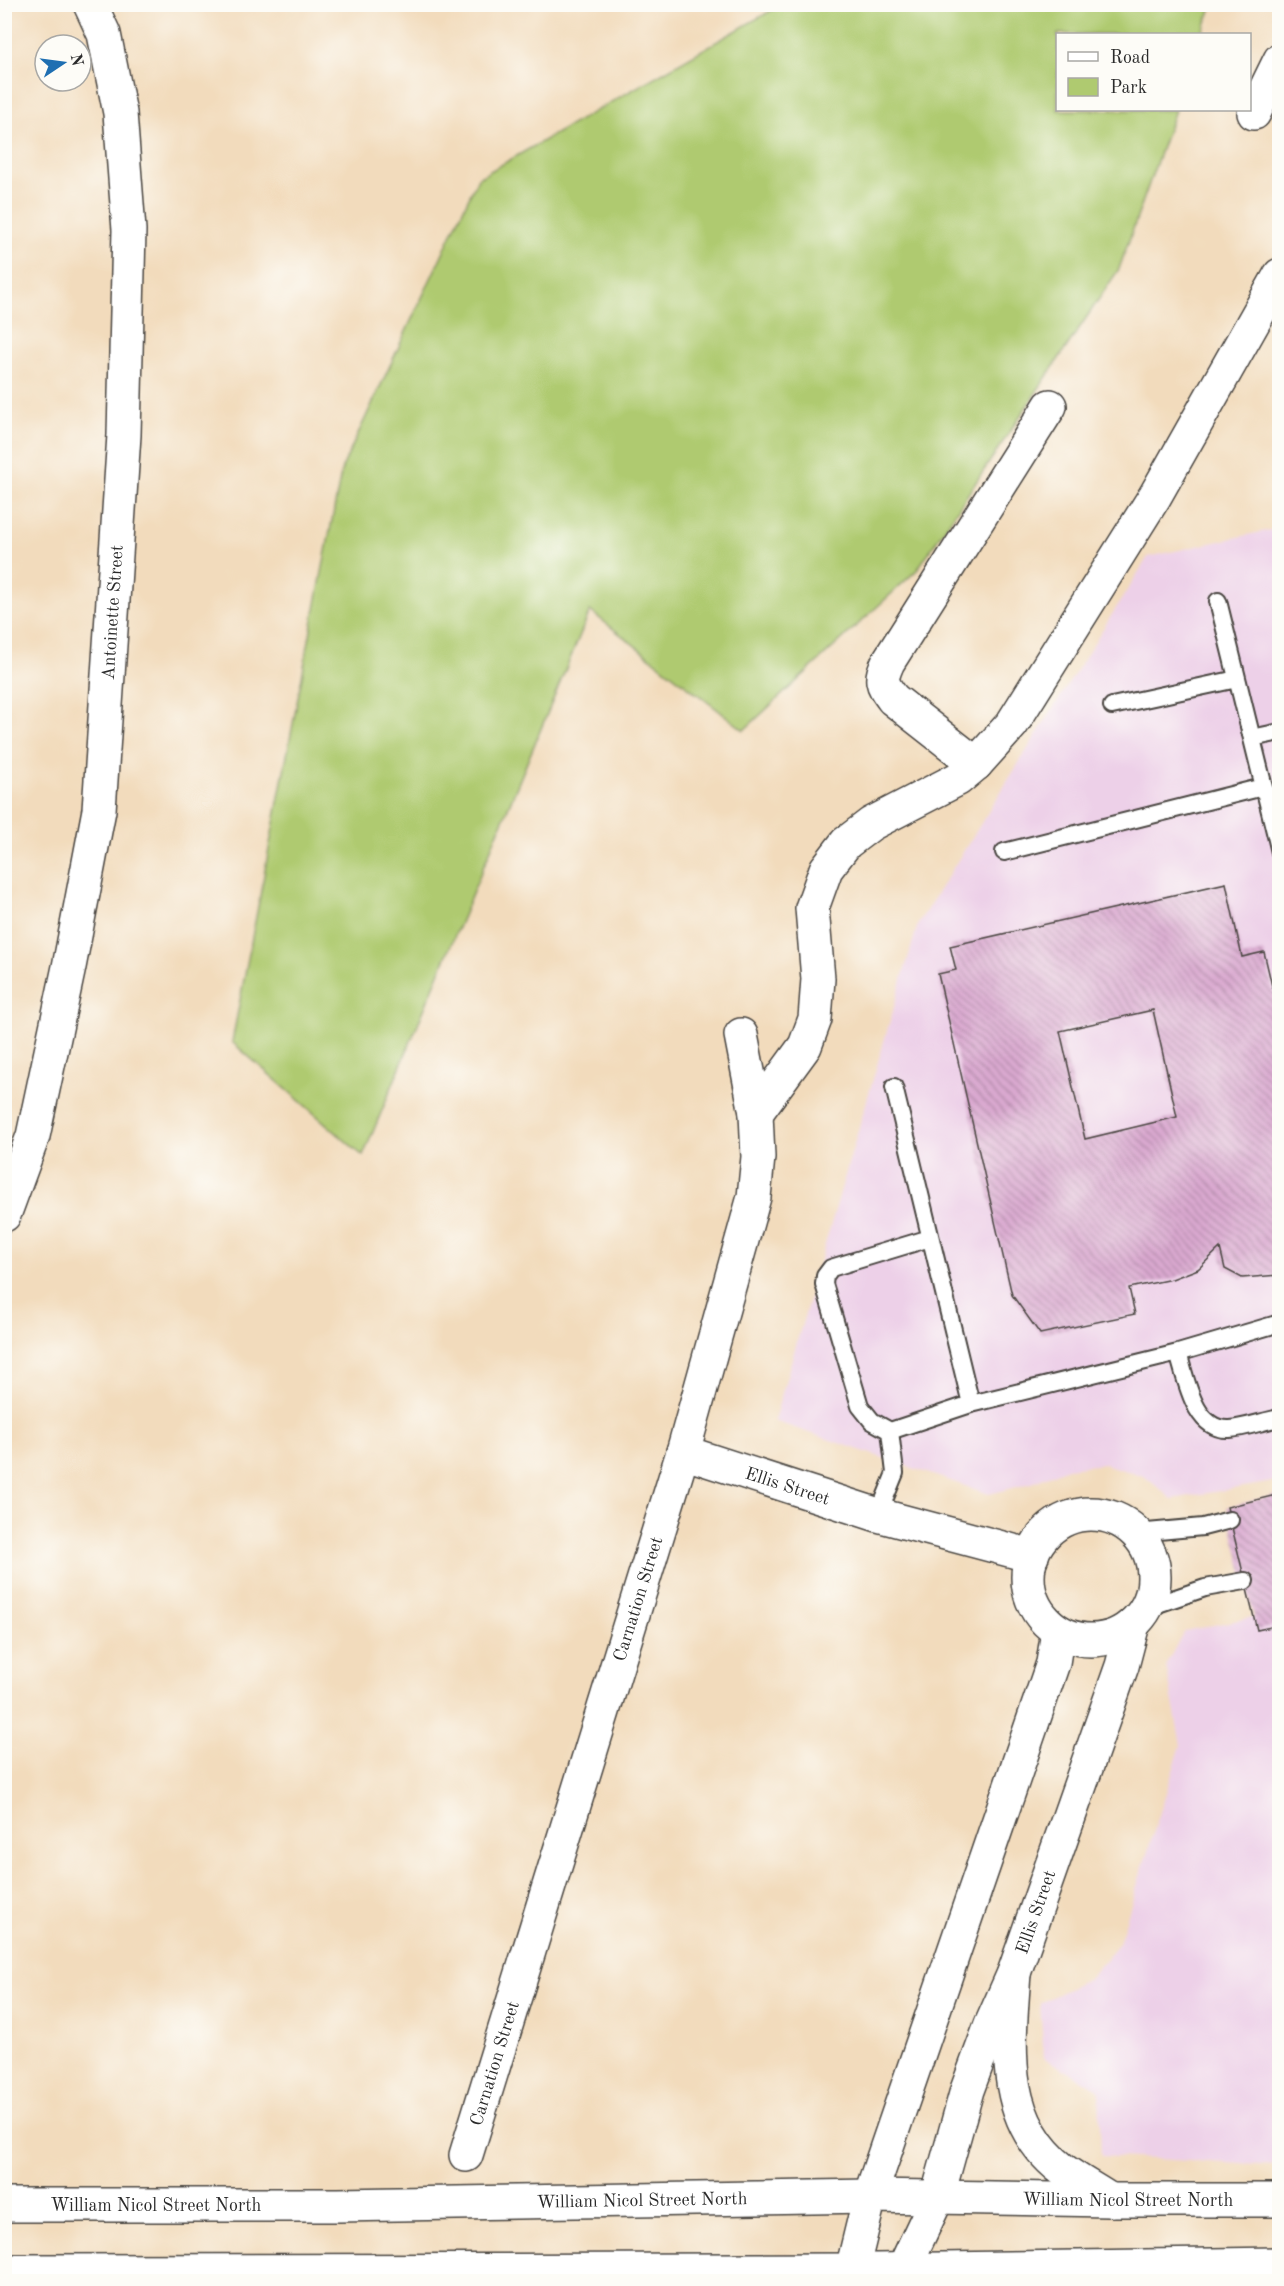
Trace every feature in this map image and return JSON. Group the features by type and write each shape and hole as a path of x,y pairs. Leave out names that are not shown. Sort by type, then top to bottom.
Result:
{"street":[{"name":"Antoinette Street","path":"4,1215 33,1136 99,810 124,435 129,230 120,113 104,34 90,4"},
{"path":"1254,113 1280,60"},
{"path":"756,1113 805,1046 815,1019 818,979 812,908 826,869 846,843 871,824 958,779 976,764 1012,724 1155,496 1280,274"},
{"path":"976,764 892,699 884,687 881,676 1050,406"},
{"name":"Carnation Street","path":"466,2155 682,1452 754,1197 758,1157 756,1113 741,1035"},
{"name":"Ellis Street","path":"682,1452 878,1515 1032,1556"},
{"name":"Ellis Street","path":"897,2276 937,2198 967,2090 991,2025 1014,1973 1139,1616 1153,1588 1153,1568 1148,1550 1136,1533 1119,1520 1098,1514 1077,1515 1057,1523 1042,1538 1032,1556 1028,1577 1031,1599 1042,1617 1058,1631 1073,1638 1089,1641 1105,1639 1120,1634 1139,1616"},
{"path":"853,2276 870,2196 1049,1674 1058,1631"},
{"path":"1014,1973 1010,2067 1014,2094 1026,2124 1041,2149 1063,2170 1110,2200"},
{"name":"William Nicol Street North","path":"4,2205 338,2205 870,2196 1280,2200"},
{"path":"4,2271 897,2276 1280,2264"}],"lane":[{"path":"1218,602 1280,852"},
{"path":"1112,706 1237,679"},
{"path":"1252,738 1280,732"},
{"path":"1004,852 1263,787"},
{"path":"894,1087 971,1404"},
{"path":"930,1238 831,1268 825,1276 824,1284 860,1406 872,1421 890,1431 971,1404 1178,1353 1280,1323"},
{"path":"1178,1353 1197,1411 1211,1425 1227,1429 1280,1418"},
{"path":"878,1515 894,1473 890,1431"},
{"path":"1136,1533 1203,1527 1230,1520"},
{"path":"1139,1616 1205,1588 1245,1581"}],"shaded area":[{"path":"1279,528 1279,1481 1172,1499 1144,1476 1104,1464 1067,1468 1032,1483 989,1494 774,1421 918,924 1148,557"},
{"path":"1279,1612 1279,2166 1101,2156 1099,2089 1044,2058 1040,2003 1090,1978 1119,1943 1181,1745 1166,1665 1184,1631"}],"green space":[{"path":"781,5 1212,5 1202,33 1056,33 1056,111 1175,111 1119,269 917,570 744,730 590,611 363,1156 232,1042 342,468 478,178"}],"building":[{"path":"1226,883 1242,957 1264,952 1280,1020 1280,1275 1242,1278 1225,1269 1220,1248 1198,1269 1172,1279 1129,1288 1135,1314 1040,1334 1012,1295 938,974 956,970 950,946","holes":["1153,1010 1177,1117 1085,1139 1060,1031"]},
{"path":"1280,1494 1280,1625 1257,1630 1227,1507"}]}
